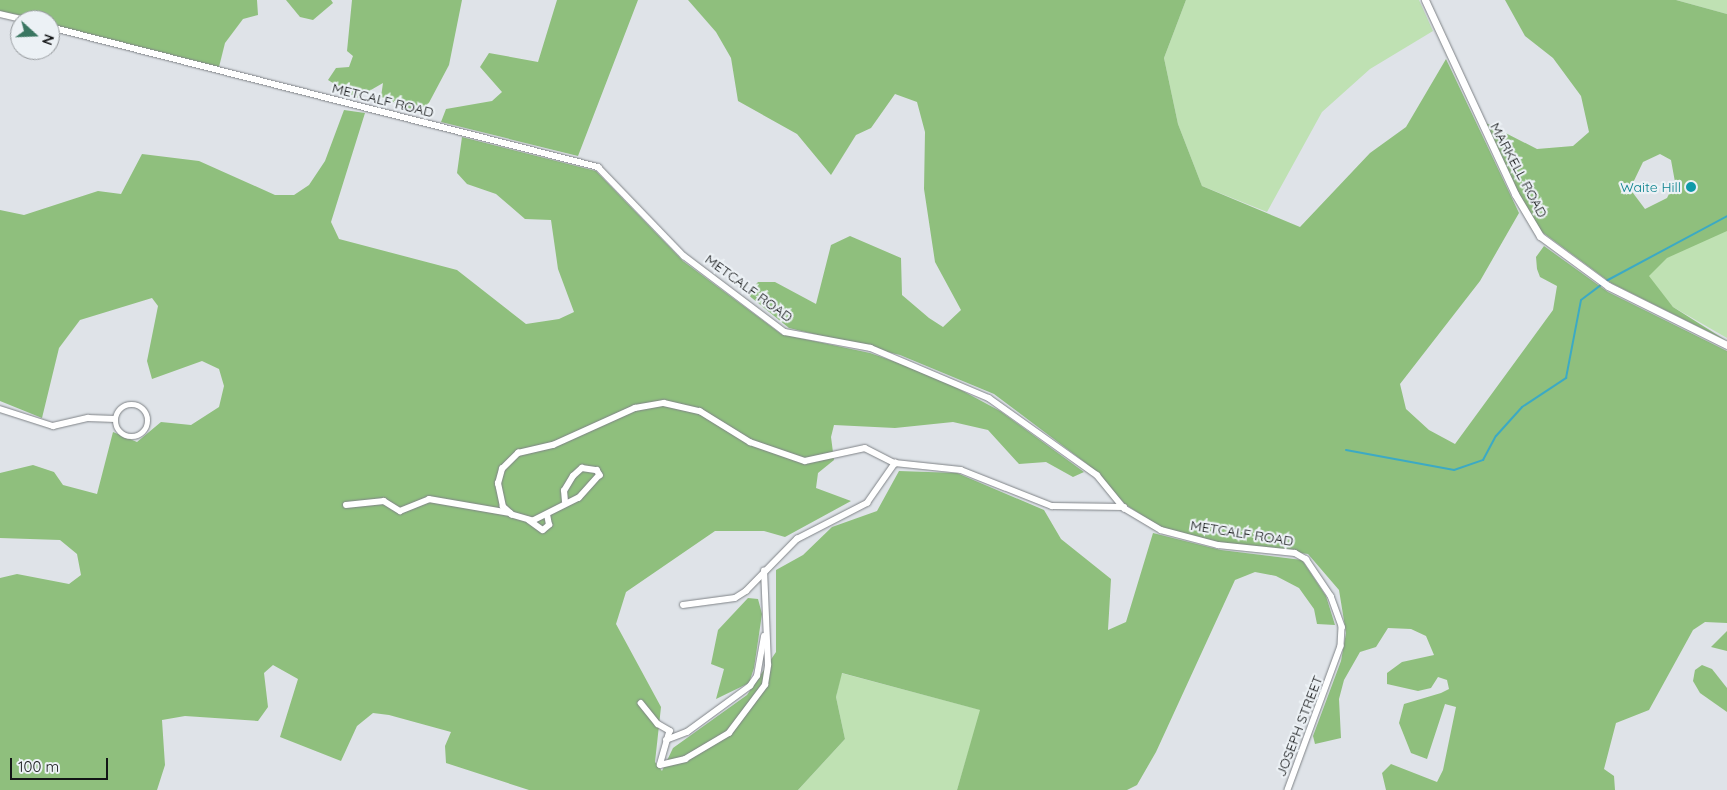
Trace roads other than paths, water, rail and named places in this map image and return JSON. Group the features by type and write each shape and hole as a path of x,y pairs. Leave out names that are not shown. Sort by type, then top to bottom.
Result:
{"street":[{"name":"MARKELL ROAD","path":"1425,0 1515,194 1540,236 1608,286 1727,346"},
{"name":"METCALF ROAD","path":"60,30 598,168 684,256 785,332 871,348 989,398 1097,475 1124,507 1161,530 1218,545 1295,553 1306,559 1331,596 1342,627 1333,672"},
{"path":"510,513 500,499 498,484 502,469 518,453 553,444 650,404 675,404 700,411 750,442 805,461 865,448 895,463 960,470 1052,506 1124,507"},
{"path":"135,405 148,419 137,436 123,434 115,419 122,410 135,405"},
{"path":"0,409 53,426 88,418 115,419"},
{"path":"683,605 735,598 797,540 867,503 895,463"},
{"path":"530,520 547,515 565,502 579,498 600,475 597,470 582,468 573,476 564,491 565,502"},
{"path":"346,505 384,501 400,511 429,499 510,513 530,520 543,530 549,525 547,515"},
{"path":"641,703 658,724 670,731 660,765 685,759 728,733 765,685 766,627 764,571"},
{"path":"666,740 687,732 750,686 757,676 766,627"},
{"name":"JOSEPH STREET","path":"1288,790 1333,672"}],"waterway":[{"path":"1606,281 1727,216"},
{"path":"1346,450 1454,470 1483,460 1496,436 1522,407 1566,378 1581,300 1602,284"}],"place":[{"name":"Waite Hill","path":"1691,187"}]}
